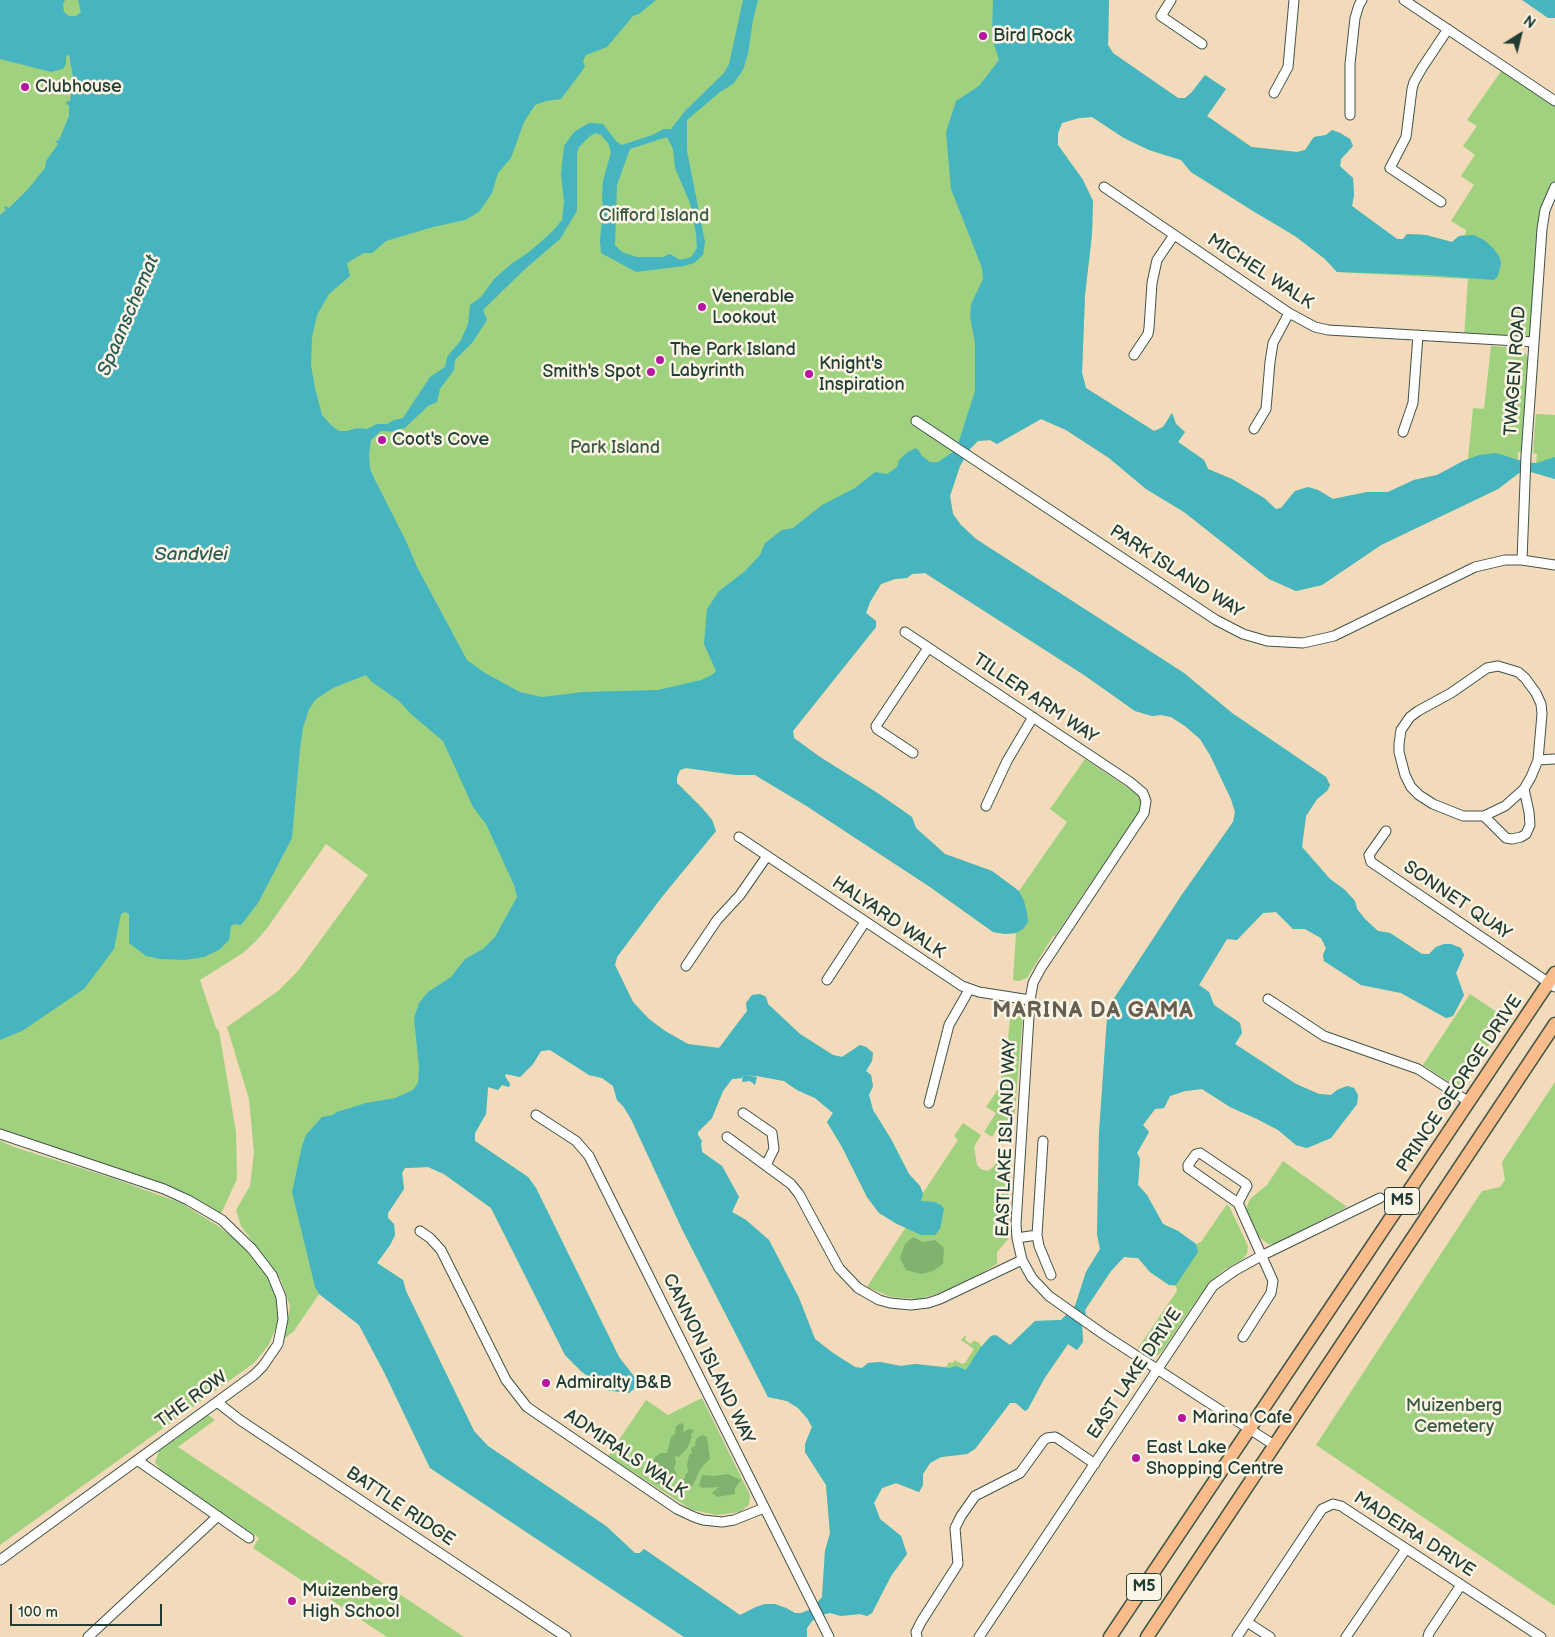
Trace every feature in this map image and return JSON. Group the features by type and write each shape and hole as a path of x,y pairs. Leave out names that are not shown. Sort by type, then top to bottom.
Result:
{"main road":[{"name":"PRINCE GEORGE DRIVE","path":"1110,1637 1469,1102 1553,981"},
{"name":"M5","path":"1147,1637 1555,1024"}],"street":[{"path":"1171,0 1161,16 1202,44"},
{"path":"1274,93 1288,67 1294,0"},
{"path":"1350,114 1350,64 1355,18 1362,0"},
{"path":"1404,0 1555,101"},
{"path":"1441,202 1390,168 1406,137 1414,82 1448,29"},
{"name":"MICHEL WALK","path":"1104,187 1289,313 1315,327 1534,342"},
{"name":"TWAGEN ROAD","path":"1522,560 1526,456 1542,229 1545,210 1555,187"},
{"path":"1134,355 1148,334 1152,283 1157,260 1174,235"},
{"path":"1254,429 1266,409 1273,343 1289,313"},
{"path":"1403,432 1413,403 1418,335"},
{"name":"PARK ISLAND WAY","path":"916,421 1216,620 1243,634 1267,641 1303,643 1334,636 1475,567 1505,560 1522,560 1555,565"},
{"name":"TILLER ARM WAY","path":"905,632 1130,782 1141,790 1145,796"},
{"path":"913,752 877,729 877,724 928,648"},
{"path":"1498,666 1518,672 1526,678 1536,693 1542,714 1538,760 1524,789 1505,806 1484,816 1463,816 1433,804 1411,787 1403,768 1399,744 1401,730 1410,717 1451,693 1487,668 1498,666"},
{"path":"986,806 1007,761 1032,717"},
{"path":"1538,760 1555,759"},
{"path":"1484,816 1506,838 1512,839 1526,834 1530,825 1524,789"},
{"name":"EASTLAKE ISLAND WAY","path":"1145,796 1146,806 1144,813 1041,968 1034,983 1030,1000 1016,1224 1017,1238 1022,1260 1038,1285 1064,1307 1274,1445"},
{"name":"SONNET QUAY","path":"1386,831 1369,855 1371,862 1553,981"},
{"name":"HALYARD WALK","path":"740,837 969,990 1030,1000"},
{"path":"686,966 717,920 740,895 767,856"},
{"path":"827,980 865,922"},
{"path":"929,1103 949,1025 969,990"},
{"path":"1268,999 1324,1036 1418,1069 1469,1102"},
{"path":"743,1113 772,1133 774,1149 766,1165"},
{"name":"CANNON ISLAND WAY","path":"536,1115 576,1141 589,1156 829,1637"},
{"name":"THE ROW","path":"0,1134 164,1189 188,1200 222,1220 252,1249 272,1275 281,1297 282,1319 278,1344 263,1366 217,1402 0,1560"},
{"path":"727,1137 795,1188 832,1258 845,1276 864,1293 879,1300 911,1305 934,1301 1022,1260"},
{"path":"1042,1141 1037,1235 1039,1246 1051,1276"},
{"path":"1238,1203 1246,1184 1200,1154 1196,1154 1188,1168 1238,1203 1272,1278 1271,1293 1242,1337"},
{"name":"EAST LAKE DRIVE","path":"979,1637 1214,1286 1234,1270 1380,1198"},
{"name":"ADMIRALS WALK","path":"420,1231 430,1238 441,1250 506,1380 513,1392 527,1408 677,1509 694,1517 722,1522 734,1520 764,1508"},
{"path":"1017,1238 1037,1235"},
{"name":"BATTLE RIDGE","path":"217,1402 248,1425 566,1637"},
{"path":"916,1637 916,1632 921,1622 958,1564 955,1528 975,1496 1020,1473 1044,1440 1048,1438 1055,1437 1094,1464"},
{"path":"137,1460 249,1538"},
{"name":"MADEIRA DRIVE","path":"1237,1637 1322,1508 1333,1504 1341,1506 1541,1637"},
{"path":"88,1637 218,1516"},
{"path":"1346,1637 1406,1548"},
{"path":"1428,1637 1461,1585"},
{"path":"1247,1622 1270,1637"},
{"path":"1521,1637 1527,1628"}],"green space":[{"name":"Sandvlei","path":"0,0 1109,0 1108,45 1113,53 1178,98 1185,98 1205,75 1226,89 1207,116 1252,147 1297,152 1305,150 1314,137 1326,135 1332,130 1350,139 1353,146 1341,159 1340,167 1353,178 1354,195 1352,206 1397,239 1403,239 1407,234 1426,235 1452,242 1459,236 1465,235 1466,230 1451,221 1474,185 1461,176 1475,155 1463,146 1477,126 1467,120 1504,67 1555,101 1555,187 1545,210 1534,342 1464,338 1468,279 1337,272 1325,259 1295,236 1191,172 1181,160 1149,150 1124,138 1092,117 1079,118 1062,123 1058,133 1058,145 1083,180 1093,201 1092,234 1085,295 1082,373 1086,388 1154,431 1163,427 1172,413 1176,424 1185,432 1178,442 1204,460 1208,469 1232,479 1264,498 1276,509 1281,508 1295,491 1308,487 1318,490 1333,499 1367,492 1388,492 1414,480 1437,475 1468,459 1473,408 1484,409 1491,346 1516,348 1526,354 1528,361 1522,452 1518,452 1518,460 1536,463 1537,454 1533,453 1536,414 1555,415 1555,479 1531,472 1519,473 1498,489 1381,545 1322,585 1296,591 1269,579 1184,512 1146,489 1109,458 1066,430 1041,419 997,444 990,440 978,441 970,449 960,466 950,496 953,514 961,525 976,539 1184,673 1232,713 1326,777 1330,785 1327,791 1317,799 1306,816 1302,847 1330,879 1345,890 1355,901 1357,909 1378,931 1390,933 1422,954 1429,954 1436,947 1444,944 1451,944 1461,948 1464,955 1456,973 1464,995 1453,1016 1446,1018 1401,993 1361,985 1324,961 1323,955 1326,948 1321,938 1305,929 1293,929 1276,912 1263,913 1237,940 1227,939 1199,985 1209,992 1214,1005 1240,1023 1242,1033 1235,1044 1296,1084 1319,1094 1331,1095 1347,1086 1354,1088 1358,1095 1357,1104 1331,1138 1307,1148 1296,1145 1278,1130 1230,1107 1202,1089 1185,1091 1170,1096 1164,1108 1155,1109 1143,1125 1149,1132 1137,1153 1140,1159 1138,1185 1147,1195 1163,1224 1178,1231 1196,1244 1201,1242 1227,1204 1248,1246 1247,1254 1242,1260 1224,1270 1212,1280 1163,1350 1158,1355 1153,1356 1147,1355 1138,1348 1177,1291 1176,1286 1169,1285 1150,1272 1138,1258 1124,1257 1111,1271 1085,1310 1086,1315 1082,1325 1083,1342 1077,1350 1068,1344 1044,1379 1028,1409 1025,1411 1016,1403 1010,1403 975,1449 967,1454 941,1457 930,1463 923,1474 923,1485 919,1492 896,1483 882,1488 874,1503 880,1519 901,1536 907,1554 891,1576 872,1613 867,1616 860,1614 841,1616 830,1613 821,1615 812,1621 807,1628 807,1637 684,1637 430,1468 359,1325 343,1311 319,1294 294,1331 284,1339 290,1306 281,1280 241,1226 236,1210 250,1186 254,1153 249,1099 227,1027 278,991 298,971 368,875 326,844 268,927 256,941 243,953 200,980 216,1028 219,1031 236,1132 237,1179 220,1216 184,1196 0,1132","holes":["925,573 1084,675 1135,711 1152,716 1171,717 1185,726 1200,739 1210,755 1231,799 1235,812 1233,822 1181,896 1113,1000 1107,1018 1099,1133 1097,1234 1100,1249 1086,1272 1075,1306 1061,1320 1035,1321 1010,1345 994,1335 981,1347 974,1340 971,1344 965,1340 965,1335 961,1340 974,1349 965,1363 962,1364 955,1360 952,1363 949,1362 946,1367 915,1364 901,1366 880,1362 868,1363 862,1368 855,1367 815,1339 799,1298 769,1240 746,1220 732,1212 739,1197 722,1166 702,1152 702,1141 698,1135 698,1132 712,1118 723,1091 732,1079 742,1078 742,1075 784,1081 797,1090 815,1098 833,1113 827,1122 867,1197 879,1213 906,1227 867,1287 891,1297 918,1299 937,1294 964,1283 997,1264 997,1252 1009,1238 1008,1206 1011,1160 1003,1158 987,1171 981,1169 977,1165 974,1147 981,1135 963,1123 954,1136 958,1140 923,1193 920,1186 909,1174 873,1110 869,1095 873,1086 871,1075 866,1071 872,1061 873,1053 866,1047 860,1045 842,1057 833,1055 800,1034 768,1004 766,997 760,994 752,995 746,1003 747,1011 719,1048 688,1044 649,1019 633,1002 615,965 617,957 661,898 716,831 712,820 677,783 680,770 686,768 736,775 755,775 805,805 930,887 993,932 1016,933 1013,980 1019,981 1027,978 1053,936 1055,936 1139,812 1141,801 1137,794 1085,759 1050,809 1067,822 1019,891 992,871 945,854 916,828 912,817 794,738 793,731 876,627 876,621 866,613 870,602 881,584 895,579 907,578 912,574","550,1050 589,1075 602,1078 613,1086 617,1100 631,1119 682,1229 768,1397 787,1401 798,1408 812,1427 805,1444 805,1452 826,1485 830,1533 825,1551 822,1597 812,1609 795,1613 775,1604 765,1604 740,1615 644,1549 640,1553 635,1553 606,1526 488,1446 474,1431 406,1291 403,1280 377,1263 395,1235 394,1224 388,1218 388,1213 404,1189 402,1173 405,1168 428,1167 444,1174 491,1208 565,1355 581,1371 605,1390 629,1393 635,1388 638,1384 636,1379 619,1357 536,1188 528,1177 475,1141 475,1133 486,1114 488,1087 498,1090 502,1085 509,1087 510,1084 505,1076 506,1074 520,1077 533,1064 541,1051"]},
{"path":"1470,994 1507,1019 1460,1089 1423,1065"},
{"path":"1011,1009 1023,1014 1014,1122 1009,1122 1001,1133 996,1130 992,1137 984,1132 996,1113 986,1107 1001,1085 1001,1052 1008,1039"},
{"name":"Muizenberg Cemetery","path":"1555,1082 1555,1606 1316,1445 1482,1191 1500,1187 1505,1180 1502,1162"},
{"path":"0,1141 181,1203 218,1226 248,1249 269,1276 280,1300 278,1323 268,1346 254,1363 0,1545"},
{"path":"1283,1161 1347,1207 1275,1244 1268,1244 1259,1237 1246,1209 1250,1199 1267,1185"},
{"path":"913,1237 923,1242 935,1240 944,1248 943,1264 933,1271 921,1274 906,1270 900,1258 905,1244"},
{"path":"702,1398 750,1495 749,1505 740,1512 717,1515 692,1510 608,1456 646,1400 668,1415"},
{"path":"208,1415 215,1420 178,1447 464,1637 387,1637 253,1548 259,1538 162,1472 155,1462 159,1451"},
{"path":"681,1423 684,1425 683,1432 689,1429 694,1430 690,1436 692,1436 688,1447 679,1457 675,1456 676,1463 674,1468 677,1475 675,1479 664,1484 656,1484 650,1470 655,1457 661,1453 667,1453 671,1437 675,1434 676,1426"},
{"path":"702,1435 707,1437 710,1459 701,1468 693,1485 685,1492 680,1488 681,1481 688,1472 687,1465 689,1455 692,1453 691,1448 695,1446 696,1439"},
{"path":"728,1474 741,1480 735,1488 735,1494 717,1497 712,1493 719,1487 703,1488 699,1486 702,1475"}],"water":[{"name":"Sandvlei","path":"0,0 65,0 63,4 64,12 69,16 76,16 81,12 78,0 656,0 639,14 633,16 607,47 586,55 583,61 585,67 561,99 535,105 524,122 511,158 498,173 492,193 479,212 465,220 386,241 372,253 364,253 347,263 350,276 329,294 317,315 312,337 311,365 322,415 339,431 347,431 357,428 367,429 377,424 387,424 403,418 430,377 445,367 447,357 461,340 468,324 470,305 481,297 494,279 529,252 552,232 562,220 564,202 561,174 564,146 574,132 589,123 603,124 616,141 622,145 664,129 671,129 685,111 724,73 729,64 743,0 758,0 748,54 743,70 733,84 720,92 687,120 687,151 705,242 703,255 694,263 684,266 636,272 601,253 603,181 611,152 608,143 601,135 596,133 590,136 579,147 577,153 577,211 560,239 525,269 483,310 487,320 472,343 455,360 454,370 440,389 437,402 428,406 405,428 399,429 397,432 381,431 371,440 369,454 370,469 417,567 467,660 485,673 520,692 542,697 583,692 658,690 701,680 712,675 716,671 704,644 707,609 719,591 744,572 760,555 765,543 782,530 793,528 822,505 855,488 875,472 887,474 897,467 899,460 916,448 930,462 938,462 953,452 958,444 975,391 975,343 970,317 971,304 983,279 982,268 951,189 946,132 956,101 979,86 999,60 992,38 993,0 1109,0 1108,45 1113,53 1178,98 1185,98 1205,75 1226,89 1207,116 1251,147 1297,152 1305,150 1314,137 1326,135 1332,130 1340,133 1350,139 1353,146 1341,159 1340,166 1353,178 1354,195 1352,206 1397,239 1403,239 1407,234 1426,235 1452,242 1459,236 1474,235 1484,240 1499,256 1500,268 1498,276 1494,280 1428,275 1337,272 1325,259 1295,236 1191,172 1181,160 1149,150 1124,138 1092,117 1079,118 1062,123 1058,133 1058,145 1083,180 1093,201 1092,234 1085,295 1082,373 1086,388 1154,431 1163,427 1172,413 1176,424 1185,432 1178,442 1204,460 1208,469 1232,479 1264,498 1276,509 1281,508 1295,491 1308,487 1318,490 1333,499 1367,492 1388,492 1414,480 1437,475 1479,455 1496,453 1528,463 1537,463 1555,457 1555,479 1531,472 1519,473 1498,489 1381,545 1322,585 1296,591 1269,579 1184,512 1146,489 1109,458 1066,430 1041,419 997,444 990,440 978,441 970,449 960,466 950,496 953,514 961,525 976,539 1184,673 1232,713 1326,777 1330,785 1327,791 1317,799 1306,816 1302,847 1330,879 1345,890 1355,901 1357,909 1378,931 1390,933 1422,954 1429,954 1436,947 1444,944 1451,944 1461,948 1464,955 1456,973 1464,995 1453,1016 1446,1018 1401,993 1361,985 1324,961 1323,955 1326,948 1321,938 1305,929 1293,929 1276,912 1263,913 1237,940 1227,939 1199,985 1209,992 1214,1005 1240,1023 1242,1033 1235,1044 1296,1084 1319,1094 1331,1095 1347,1086 1354,1088 1358,1095 1357,1104 1331,1138 1307,1148 1296,1145 1278,1130 1230,1107 1202,1089 1185,1091 1170,1096 1164,1108 1155,1109 1143,1125 1149,1132 1137,1153 1140,1159 1138,1185 1147,1195 1163,1224 1178,1231 1196,1244 1198,1252 1176,1285 1169,1285 1150,1272 1138,1258 1124,1257 1111,1271 1085,1310 1086,1315 1082,1325 1083,1342 1077,1350 1068,1344 1044,1379 1028,1409 1025,1411 1016,1403 1010,1403 975,1449 967,1454 941,1457 930,1463 923,1474 923,1485 919,1492 896,1483 882,1488 874,1503 880,1519 901,1536 907,1554 891,1576 872,1613 867,1616 860,1614 841,1616 830,1613 821,1615 812,1621 807,1628 807,1637 684,1637 430,1468 359,1325 319,1294 315,1287 292,1192 306,1135 322,1117 366,1103 395,1098 413,1090 418,1083 419,1068 414,1018 419,1003 428,992 451,977 465,959 483,949 495,937 517,897 514,885 486,824 473,807 443,741 411,714 399,701 372,682 366,675 333,688 316,699 309,709 303,728 300,749 292,838 258,903 241,925 235,924 231,926 229,940 219,950 204,957 185,960 160,959 146,956 129,943 129,914 125,912 121,914 114,949 84,989 22,1031 0,1040 0,215 6,210 5,206 9,208 29,188 45,168 46,161 58,144 55,141 59,140 69,116 69,105 66,104 67,101 70,101 73,77 69,54 66,57 66,64 63,69 51,72 0,59","holes":["667,137 673,149 675,168 690,203 697,248 691,257 680,260 670,254 663,257 637,257 622,252 615,245 617,185 630,149","925,573 1084,675 1135,711 1152,716 1171,717 1185,726 1200,739 1210,755 1231,799 1235,812 1233,822 1181,896 1113,1000 1107,1018 1099,1133 1097,1234 1100,1249 1086,1272 1075,1306 1061,1320 1035,1321 1010,1345 996,1335 991,1336 980,1348 966,1370 956,1366 950,1368 915,1364 901,1366 880,1362 868,1363 862,1368 855,1367 815,1339 799,1298 769,1240 746,1220 732,1212 739,1197 722,1166 702,1152 702,1141 698,1132 712,1118 723,1091 732,1079 742,1078 743,1075 742,1082 750,1081 755,1085 757,1077 745,1075 784,1081 797,1090 815,1098 833,1113 827,1122 867,1197 879,1213 921,1235 935,1235 940,1229 944,1209 935,1202 921,1201 923,1194 920,1186 909,1174 873,1110 869,1095 873,1086 871,1075 866,1071 872,1061 873,1053 860,1045 842,1057 833,1055 800,1034 768,1004 766,997 760,994 752,995 746,1003 747,1011 719,1048 688,1044 649,1019 633,1002 615,965 617,957 661,898 716,831 712,820 677,783 680,770 686,768 736,775 755,775 805,805 930,887 993,932 1016,933 1023,929 1028,922 1024,901 1019,891 992,871 945,854 916,828 912,817 794,738 793,731 876,627 876,621 866,613 870,602 881,584 895,579 907,578 912,574","550,1050 589,1075 602,1078 613,1086 617,1100 631,1119 682,1229 768,1397 787,1401 798,1408 812,1427 805,1444 805,1452 826,1485 830,1533 825,1551 822,1597 812,1609 795,1613 775,1604 765,1604 740,1615 644,1549 640,1553 635,1553 606,1526 488,1446 474,1431 406,1291 403,1280 377,1263 395,1235 394,1224 388,1218 388,1213 404,1189 402,1173 405,1168 428,1167 444,1174 491,1208 565,1355 581,1371 605,1390 629,1393 635,1388 638,1384 636,1379 619,1357 536,1188 528,1177 475,1141 475,1133 486,1114 488,1087 498,1090 502,1085 509,1087 510,1084 505,1076 506,1074 520,1077 533,1064 541,1051"]},
{"path":"1522,0 1555,0 1555,18 1548,18"}],"place":[{"name":"Bird Rock","path":"983,36"},
{"name":"Clubhouse","path":"25,87"},
{"name":"Venerable Lookout","path":"702,307"},
{"name":"The Park Island Labyrinth","path":"660,360"},
{"name":"Smith's Spot","path":"651,372"},
{"name":"Knight's Inspiration","path":"809,374"},
{"name":"Coot's Cove","path":"382,440"},
{"name":"Admiralty B&B","path":"546,1383"},
{"name":"Marina Cafe","path":"1182,1418"},
{"name":"East Lake Shopping Centre","path":"1136,1458"},
{"name":"Muizenberg High School","path":"292,1601"}],"district":[{"name":"MARINA DA GAMA","path":"1093,1011"}],"park label":[{"name":"Clifford Island","path":"654,216"},
{"name":"Park Island","path":"615,448"}],"water label":[{"name":"Spaanschemat","path":"129,316"}]}
